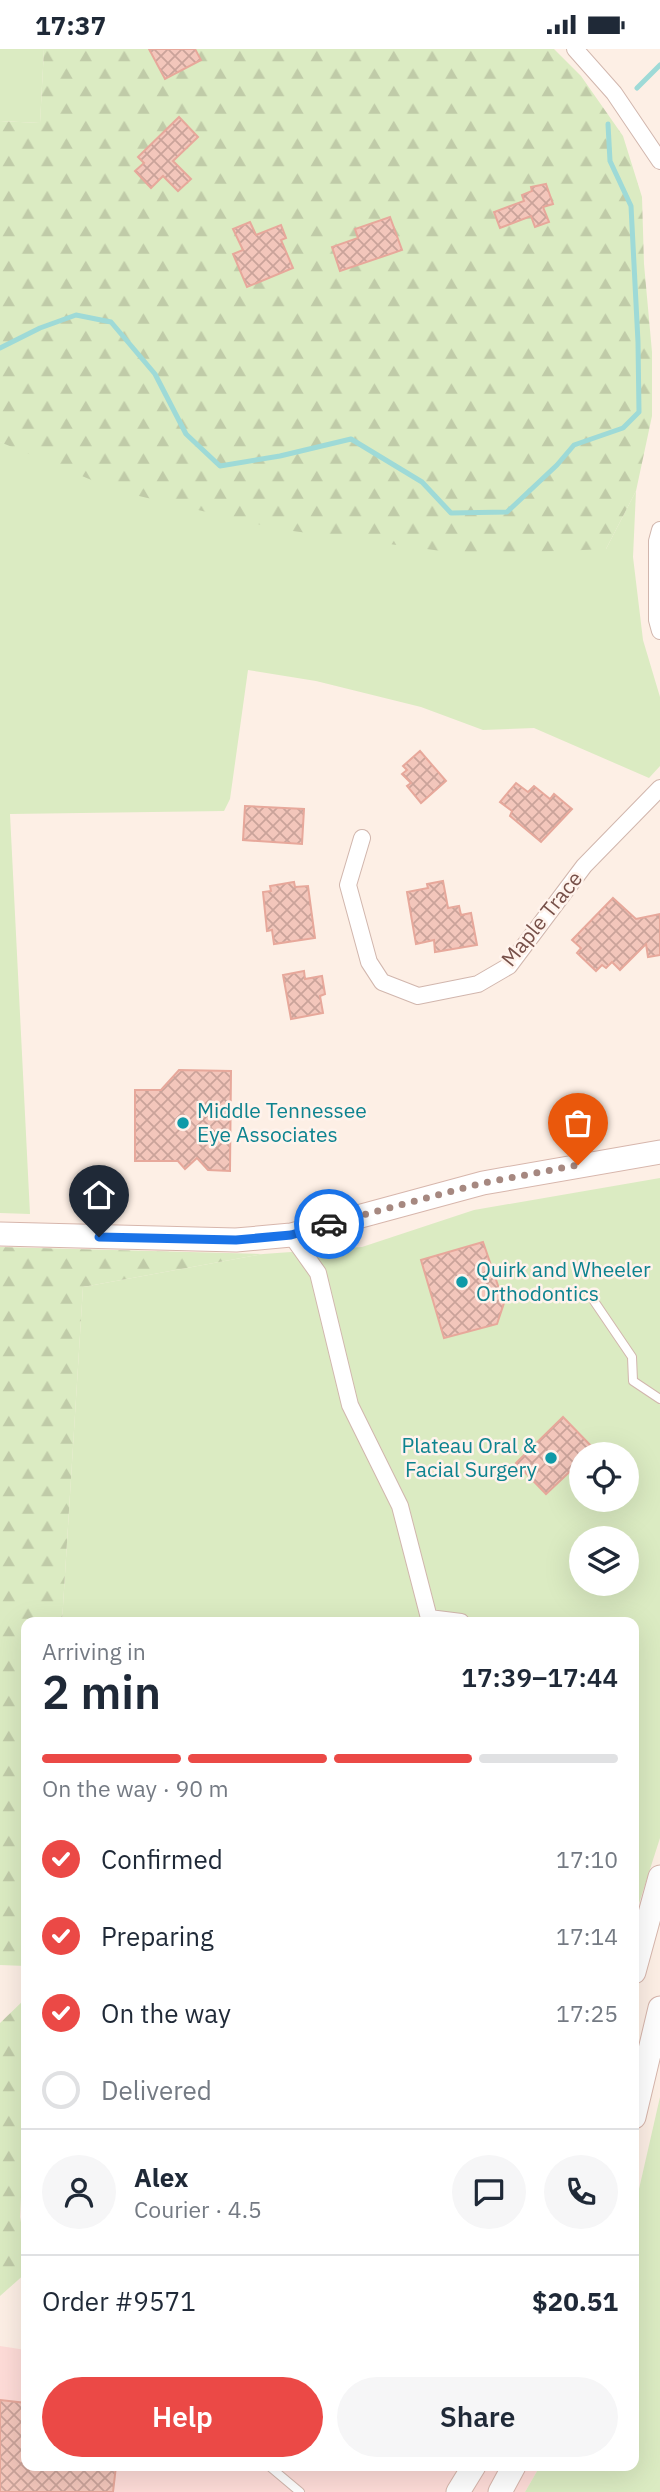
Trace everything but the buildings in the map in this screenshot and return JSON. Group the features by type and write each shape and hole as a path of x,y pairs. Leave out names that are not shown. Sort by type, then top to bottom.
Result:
{"street":[{"path":"575,49 614,93 660,161"},
{"path":"660,530 657,541 657,620 660,631"},
{"name":"Maple Trace","path":"362,838 348,885 369,962 382,982 418,996 478,983 509,966 584,866 660,788"},
{"path":"0,1234 236,1240 291,1235 483,1183 660,1152"},
{"path":"291,1235 318,1272 350,1405 400,1506 429,1617"},
{"path":"639,1954 660,1877"},
{"path":"639,2096 660,2007"},
{"path":"458,2492 471,2471"},
{"path":"500,2492 511,2471"}],"lane":[{"path":"594,1301 632,1357 633,1381 660,1399"},
{"path":"275,2471 300,2492"}],"shaded area":[{"path":"0,2346 21,2349 21,2471 537,2471 525,2492 0,2492"}],"green space":[{"path":"0,49 44,49 40,123 0,121"},
{"path":"44,49 554,49 581,76 623,136 642,197 644,264 652,352 652,416 636,491 606,549 471,555 278,529 118,491 0,442 0,121 40,123"},
{"path":"0,442 606,549 636,491 633,557 643,640 660,697 660,766 649,778 534,728 483,730 421,707 316,681 248,670 230,799 224,811 10,814 30,1214 0,1213"},
{"path":"660,1178 660,1838 639,1903 639,1617 62,1617 83,1287 263,1254 362,1247 474,1210"},
{"path":"0,1247 263,1254 83,1287 62,1617 21,1617 21,1966 0,1965"},
{"path":"21,2003 21,2277 0,2296 0,2023"},
{"path":"660,2097 660,2492 525,2492 537,2471 639,2471 639,2189"}],"waterway":[{"path":"637,88 660,65"},
{"path":"0,348 40,328 76,315 111,322 155,374 186,434 220,466 280,456 351,439 422,482 451,513 507,512 557,465 574,445 623,428 639,412 631,206 610,161 608,124"}],"way so far":[{"path":"329,1224 483,1183 578,1165"}],"place":[{"name":"Middle Tennessee Eye Associates","path":"183,1123"},
{"name":"Quirk and Wheeler Orthodontics","path":"462,1282"},
{"name":"Plateau Oral & Facial Surgery","path":"551,1458"}],"route":[{"path":"99,1237 236,1240 291,1235 329,1224"}]}
